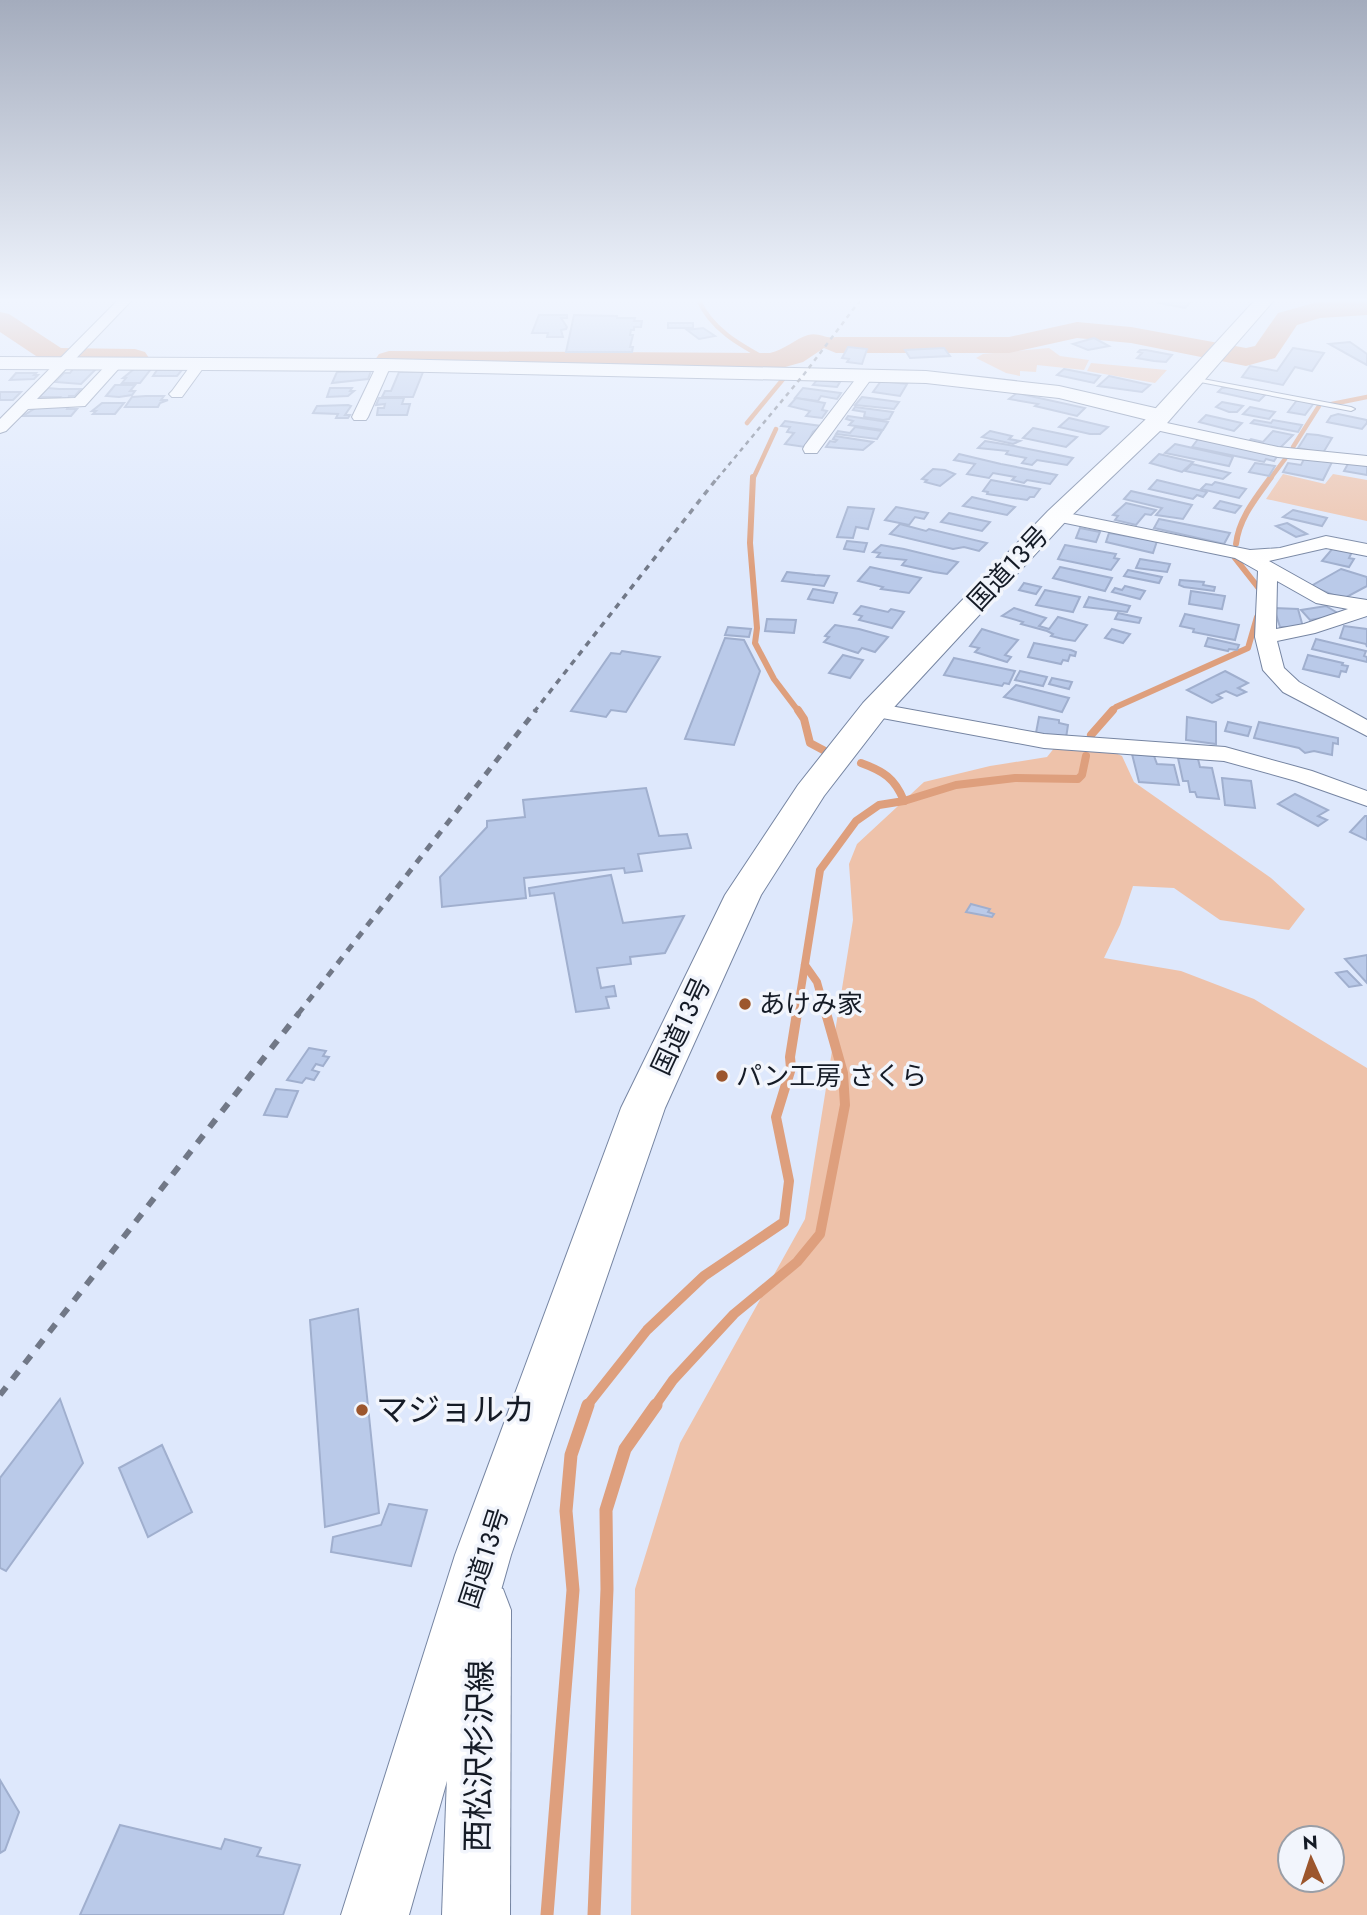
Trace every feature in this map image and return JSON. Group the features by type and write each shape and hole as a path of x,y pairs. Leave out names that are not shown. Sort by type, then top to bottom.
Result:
{"main road":[{"path":"1035,388 1059,392 1156,421"},
{"name":"国道13号","path":"375,1915 483,1556 642,1108 743,895 810,792 874,710 1057,516 1187,388"},
{"name":"西松沢杉沢線","path":"476,1915 483,1556"}],"street":[{"path":"3,422 38,388"},
{"path":"23,404 79,403 93,388"},
{"path":"177,394 181,388"},
{"path":"360,417 373,388"},
{"path":"811,449 856,388"},
{"path":"1156,421 1278,452 1367,461"},
{"path":"1057,516 1166,536 1250,556 1281,554 1326,542 1367,550"},
{"path":"1250,556 1323,599 1367,608"},
{"path":"1268,569 1265,637 1274,670 1291,687 1367,729"},
{"path":"1265,637 1308,629 1367,608"},
{"path":"874,710 1044,741 1225,754 1304,776 1367,799"}],"lane":[{"path":"1266,388 1351,410"}],"shaded area":[{"path":"1283,474 1325,484 1333,474 1367,480 1367,521 1266,499"},
{"path":"1100,746 1122,756 1134,782 1271,878 1305,909 1289,930 1220,920 1174,888 1133,886 1120,925 1104,958 1181,971 1254,999 1367,1068 1367,1915 631,1915 635,1589 680,1443 805,1219 853,920 849,864 857,844 924,782 990,766 1047,757 1055,747"}],"building":[{"path":"48,388 81,389 75,396 69,396 68,400 57,400 60,397 39,397"},
{"path":"112,388 132,388 130,391 135,391 132,395 106,396"},
{"path":"330,388 352,388 350,391 354,391 348,396 327,397"},
{"path":"392,388 416,388 413,397 382,397 385,391"},
{"path":"803,388 841,393 837,399 821,396 818,401 795,398"},
{"path":"876,388 904,388 900,396 873,392"},
{"path":"1115,388 1146,388 1142,392"},
{"path":"1222,388 1237,388 1266,394 1259,401 1218,392"},
{"path":"0,392 21,392 13,400 0,400"},
{"path":"1017,393 1085,408 1077,416 1035,406 1038,404 1009,399"},
{"path":"164,396 161,400 168,400 160,403 158,407 125,407 132,397"},
{"path":"862,397 899,402 894,409 855,405"},
{"path":"379,398 404,398 402,404 410,404 407,415 377,415 378,408 384,408 385,404 376,405"},
{"path":"796,398 825,403 822,410 827,411 822,418 806,416 810,411 789,406"},
{"path":"1297,400 1314,403 1305,415 1288,412"},
{"path":"1222,402 1243,406 1237,412 1229,412 1216,407"},
{"path":"102,403 124,403 115,414 93,414 96,411 92,411"},
{"path":"317,406 351,406 345,415 350,415 348,418 336,418 338,414 313,413"},
{"path":"37,407 77,409 71,416 23,416"},
{"path":"855,407 893,412 889,419 883,420 864,417 865,412 853,410"},
{"path":"1250,407 1275,412 1269,419 1243,414"},
{"path":"1338,414 1367,420 1367,423 1362,429 1327,422 1331,416"},
{"path":"1206,415 1242,423 1234,431 1199,422"},
{"path":"848,416 888,422 883,430 849,425 853,421 846,419"},
{"path":"1069,418 1108,427 1100,434 1090,434 1059,427"},
{"path":"1254,420 1302,425 1298,432 1251,423"},
{"path":"785,421 821,426 813,432 805,447 785,444 794,433 787,432 790,427 781,426"},
{"path":"855,427 882,431 877,439 836,434 838,431 850,433"},
{"path":"1033,428 1077,437 1066,447 1023,438"},
{"path":"990,431 1012,436 1009,439 1020,441 1013,444 982,437"},
{"path":"1273,431 1293,435 1279,449 1248,442 1251,439 1263,442"},
{"path":"1307,434 1332,438 1323,453 1298,448"},
{"path":"835,436 873,442 863,450 826,447 830,441 837,440 833,439"},
{"path":"1198,439 1278,455 1274,461 1266,459 1264,462 1192,447"},
{"path":"985,441 1073,458 1067,465 1037,460 1032,465 1022,463 1026,458 1006,454 1008,451 978,448"},
{"path":"1175,444 1233,457 1229,466 1165,453"},
{"path":"959,454 1057,475 1050,484 1027,480 1024,483 1012,480 1015,477 993,473 989,478 967,474 975,464 954,460"},
{"path":"1159,454 1193,462 1182,472 1150,463"},
{"path":"1304,459 1332,462 1323,480 1283,472 1288,463 1301,465"},
{"path":"1349,462 1367,466 1367,475 1344,471"},
{"path":"1255,463 1275,466 1269,476 1249,472"},
{"path":"1192,464 1230,473 1223,479 1185,471"},
{"path":"933,469 955,474 940,486 925,482 927,480 922,479"},
{"path":"991,480 1040,489 1034,497 1027,500 987,494 988,492 983,491"},
{"path":"1157,480 1207,492 1203,497 1197,495 1193,499 1149,489"},
{"path":"1215,482 1246,489 1239,498 1201,489 1206,484 1212,485"},
{"path":"1131,491 1192,505 1183,519 1156,515 1162,508 1124,499"},
{"path":"972,497 1015,507 1007,515 963,506"},
{"path":"1220,501 1241,506 1235,513 1214,508"},
{"path":"1126,503 1156,510 1151,515 1145,514 1136,525 1115,520 1118,516 1113,515"},
{"path":"848,507 874,509 868,529 856,527 853,538 837,537"},
{"path":"896,507 928,513 924,519 915,517 909,525 885,520"},
{"path":"1293,510 1327,518 1322,526 1283,517"},
{"path":"949,513 990,522 982,531 941,522"},
{"path":"1159,519 1230,533 1224,544 1154,528"},
{"path":"1287,523 1307,534 1296,537 1276,526"},
{"path":"900,524 987,543 979,551 964,547 953,549 890,534"},
{"path":"1080,528 1100,532 1096,542 1076,538"},
{"path":"1109,533 1157,541 1153,553 1106,542"},
{"path":"847,541 867,543 864,552 844,549"},
{"path":"881,545 958,562 947,574 902,565 906,560 877,557 880,553 873,552"},
{"path":"1065,545 1116,554 1114,558 1119,559 1111,570 1058,559"},
{"path":"1333,548 1352,552 1349,558 1354,559 1349,567 1322,561"},
{"path":"1140,559 1170,564 1167,572 1136,568"},
{"path":"870,567 921,578 909,593 881,589 883,587 858,581"},
{"path":"1060,567 1112,578 1105,591 1053,578"},
{"path":"1341,569 1367,577 1367,586 1343,599 1311,586"},
{"path":"1128,570 1162,577 1159,583 1124,576"},
{"path":"787,572 829,576 824,586 782,581"},
{"path":"1180,580 1204,582 1203,585 1215,587 1214,591 1184,587 1179,585"},
{"path":"1024,583 1041,587 1036,594 1019,590"},
{"path":"1125,586 1145,591 1140,599 1112,592 1115,588 1122,590"},
{"path":"813,589 837,593 833,603 808,599"},
{"path":"1045,590 1080,597 1073,612 1036,605"},
{"path":"1191,591 1225,596 1222,609 1189,604"},
{"path":"1089,597 1130,606 1127,612 1084,607"},
{"path":"861,606 888,612 891,609 904,612 892,628 859,620 862,616 854,614"},
{"path":"1326,606 1341,615 1310,620 1301,610"},
{"path":"1014,608 1046,618 1039,626 1049,629 1058,617 1087,625 1075,641 1063,639 1002,616"},
{"path":"1274,608 1298,609 1303,627 1280,627"},
{"path":"1118,613 1141,618 1139,623 1115,619"},
{"path":"1185,614 1239,625 1235,640 1193,632 1194,629 1180,626"},
{"path":"767,619 796,620 794,633 765,631"},
{"path":"835,625 888,637 875,652 862,648 858,653 824,642 829,637 825,636"},
{"path":"1344,626 1367,629 1367,647 1366,644 1340,638"},
{"path":"728,627 751,629 749,637 725,635"},
{"path":"982,629 1018,640 1005,655 1011,657 1007,662 975,652 979,648 970,646"},
{"path":"1112,629 1130,634 1123,643 1105,638"},
{"path":"725,638 744,640 760,671 734,745 685,739"},
{"path":"1208,638 1239,645 1237,650 1228,651 1205,646"},
{"path":"1316,639 1366,651 1364,656 1367,657 1367,662 1312,649"},
{"path":"1034,643 1071,650 1076,652 1075,656 1070,655 1068,661 1063,660 1061,664 1028,657"},
{"path":"622,651 660,657 626,712 611,710 606,717 571,711 611,653 620,654"},
{"path":"843,655 863,660 850,678 829,673"},
{"path":"1308,655 1343,663 1342,665 1348,666 1346,672 1341,671 1339,677 1303,669"},
{"path":"954,658 1015,671 1009,684 1004,683 1002,686 944,675"},
{"path":"1020,671 1047,677 1043,686 1015,680"},
{"path":"1225,671 1248,683 1238,688 1246,692 1237,696 1226,691 1217,695 1222,698 1212,703 1187,690"},
{"path":"1052,678 1072,682 1069,689 1049,684"},
{"path":"1016,685 1069,698 1062,712 1004,697"},
{"path":"1039,717 1059,720 1059,723 1068,725 1066,738 1036,733"},
{"path":"1187,717 1216,722 1216,744 1186,740"},
{"path":"1228,722 1251,727 1248,736 1225,731"},
{"path":"1259,722 1338,738 1338,744 1333,743 1332,755 1314,751 1305,753 1299,748 1254,738"},
{"path":"1132,754 1154,756 1157,764 1174,765 1179,785 1139,782"},
{"path":"1178,758 1198,759 1200,767 1212,768 1219,799 1197,797 1195,792 1190,792 1188,781 1183,781"},
{"path":"1222,778 1251,781 1255,808 1225,805"},
{"path":"646,788 659,836 687,834 691,848 638,854 642,871 625,873 624,868 524,878 526,898 442,907 440,877 487,827 487,821 525,817 523,800"},
{"path":"1295,794 1328,810 1318,816 1327,820 1318,826 1278,804"},
{"path":"1367,816 1367,840 1350,832"},
{"path":"611,875 623,923 684,916 665,953 630,957 631,964 597,968 601,988 614,986 616,996 606,997 609,1008 576,1012 554,893 530,896 529,888"},
{"path":"971,904 990,909 988,912 994,914 992,917 966,912"},
{"path":"1367,955 1367,983 1345,959"},
{"path":"1347,971 1361,985 1349,987 1336,973"},
{"path":"309,1048 326,1051 323,1056 329,1057 323,1066 316,1064 312,1070 319,1072 314,1080 306,1078 302,1083 287,1080"},
{"path":"276,1089 298,1091 287,1117 264,1115"},
{"path":"358,1309 379,1513 325,1527 310,1320"},
{"path":"60,1399 83,1463 6,1571 0,1568 0,1478"},
{"path":"162,1445 192,1512 148,1537 119,1468"},
{"path":"389,1504 427,1510 411,1566 331,1552 333,1537 381,1525"},
{"path":"0,1780 19,1812 5,1850 0,1853"},
{"path":"120,1825 221,1849 225,1839 261,1848 257,1856 300,1865 283,1915 80,1915"}],"waterway":[{"path":"747,423 775,388"},
{"path":"1332,404 1367,397"},
{"path":"1293,447 1319,406"},
{"path":"753,479 776,429"},
{"path":"1270,479 1285,459"},
{"path":"753,477 750,543 757,628 755,643 774,679 799,712"},
{"path":"1236,544 1244,517 1271,477"},
{"path":"1235,558 1261,591 1260,596"},
{"path":"1113,710 1248,648 1257,617"},
{"path":"798,710 804,719 810,743 825,751"},
{"path":"1091,735 1113,710"},
{"path":"904,801 956,785 1015,778 1078,779 1082,775 1086,756"},
{"path":"861,763 887,776 897,786 904,801"},
{"path":"797,1014 820,870 856,821 879,805 904,801"},
{"path":"805,965 817,982 826,1014"},
{"path":"586,1407 647,1330 704,1276 784,1222 789,1181 776,1117 791,1068 790,1057 797,1013"},
{"path":"654,1407 673,1380 734,1314 797,1262 820,1234 845,1105 843,1073 826,1013"},
{"path":"547,1915 573,1590 566,1511 571,1455 588,1405"},
{"path":"594,1915 607,1589 606,1510 625,1449 656,1405"}],"railway":[{"path":"717,479 792,388"},
{"path":"534,712 718,477"},
{"path":"298,1014 536,710"},
{"path":"0,1395 299,1013"}],"place":[{"name":"あけみ家","path":"745,1004"},
{"name":"パン工房 さくら","path":"722,1076"},
{"name":"マジョルカ","path":"362,1410"}]}
